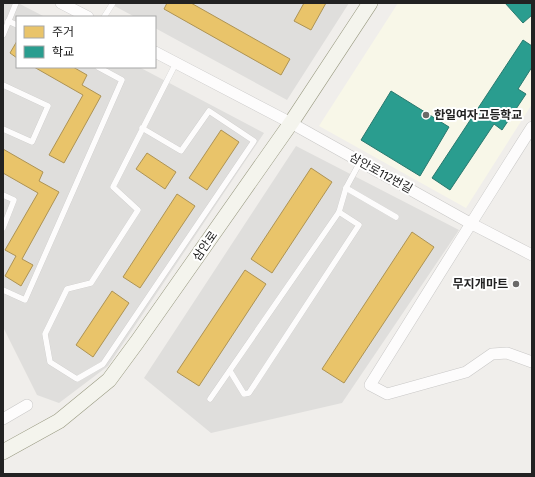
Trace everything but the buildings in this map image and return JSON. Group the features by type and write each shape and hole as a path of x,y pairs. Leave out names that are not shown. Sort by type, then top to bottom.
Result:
{"main road":[{"name":"삼안로","path":"3,452 58,421 109,380 291,123 370,3"}],"street":[{"path":"61,3 86,16"},
{"name":"삼안로112번길","path":"156,53 291,123 470,223 532,255"},
{"path":"532,127 470,223 455,250 370,385 386,394 466,372 492,354 507,353 532,362"},
{"path":"3,419 26,405"}],"lane":[{"path":"3,35 16,3"},
{"path":"105,16 113,3"},
{"path":"8,21 16,25"},
{"path":"142,128 181,151 209,111 254,141 103,364 77,379 50,362 45,334 67,289 90,283 138,210 113,187 142,128 176,63"},
{"path":"3,290 25,300 122,80 100,68"},
{"path":"3,85 48,106 32,142 3,129"},
{"path":"210,399 339,212 346,188 360,162"},
{"path":"346,188 396,217"},
{"path":"3,195 14,200 3,228"},
{"path":"230,371 244,394 249,393 359,225 339,212"}],"shaded area":[{"path":"3,3 18,3 43,16 16,16 16,68 141,68 264,133 108,366 59,403 37,395 3,327"},
{"path":"109,3 349,3 287,100 156,29 156,16 133,16"},
{"name":"한일여자고등학교","path":"398,3 532,3 532,104 466,208 319,126"},
{"path":"296,146 459,230 342,403 211,433 144,378"}],"place":[{"name":"한일여자고등학교","path":"426,115"},
{"name":"무지개마트","path":"516,284"}]}
